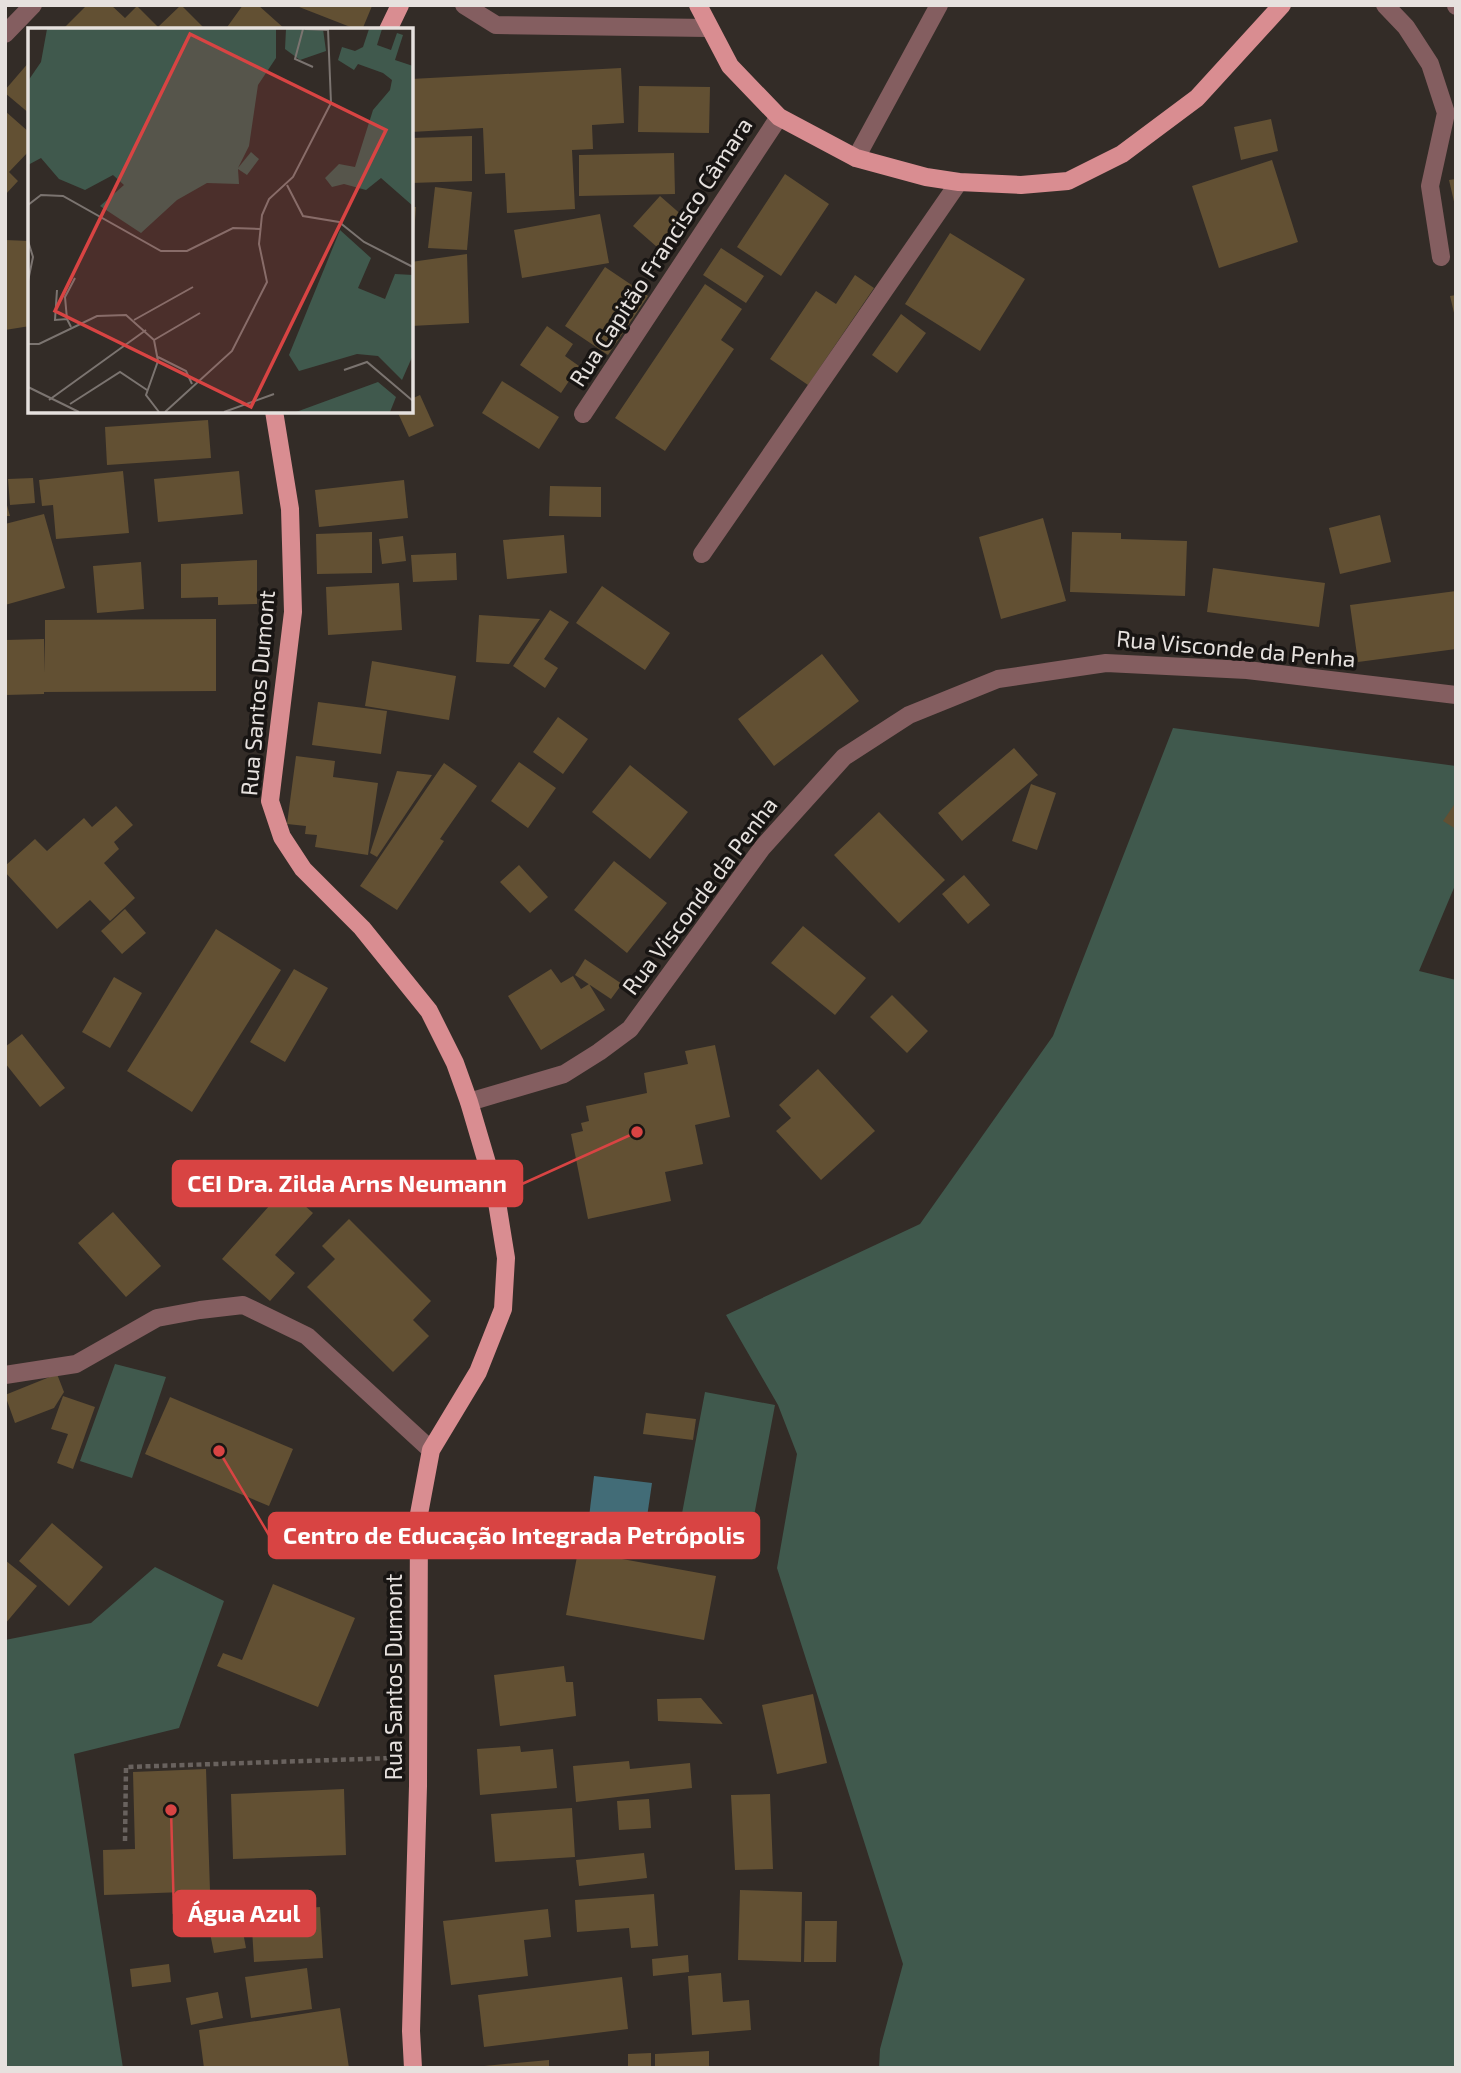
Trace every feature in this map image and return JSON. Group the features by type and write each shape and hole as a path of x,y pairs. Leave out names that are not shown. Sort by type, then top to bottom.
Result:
{"main road":[{"path":"389,28 400,5"},
{"path":"698,5 730,66 779,117 857,157 926,177 959,182 1021,185 1068,181 1122,154 1197,98 1282,5"},
{"name":"Rua Santos Dumont","path":"274,413 290,509 293,612 271,801 282,837 303,869 362,928 429,1011 455,1063 469,1102 495,1190 506,1258 503,1309 478,1372 431,1450 419,1514 418,1757 411,2031 413,2068"}],"street":[{"path":"5,34 33,5"},
{"path":"464,5 496,25 708,28"},
{"path":"857,157 939,5"},
{"path":"1385,5 1406,27 1430,64 1447,113 1430,186 1441,257"},
{"name":"Rua Capitão Francisco Câmara","path":"583,414 779,117"},
{"path":"702,554 959,182"},
{"name":"Rua Visconde da Penha","path":"469,1102 564,1074 630,1028 762,848 844,757 909,715 998,679 1106,663 1247,670 1456,695"},
{"path":"5,1375 76,1364 157,1318 243,1305 307,1336 431,1450"}],"path":[{"path":"125,1841 126,1767 418,1757"}],"green space":[{"path":"1173,728 1456,766 1456,883 1419,971 1456,980 1456,2068 879,2068 880,2049 903,1964 777,1568 797,1454 778,1405 726,1315 920,1224 1053,1036"},
{"path":"115,1364 166,1377 132,1478 80,1461"},
{"path":"705,1392 775,1405 750,1537 680,1524"},
{"path":"155,1567 224,1601 179,1728 74,1754 123,2068 5,2068 5,1640 91,1623"}],"water":[{"path":"594,1476 652,1483 646,1524 589,1517"}],"building":[{"path":"87,5 111,5 125,18 137,6 158,27 181,5 203,27 66,28"},
{"path":"243,5 258,5 284,28 226,28"},
{"path":"294,5 372,6 363,28 353,28"},
{"path":"28,63 28,112 5,93"},
{"path":"621,68 624,123 592,125 593,149 572,150 575,209 507,213 505,173 485,174 483,128 413,132 413,79"},
{"path":"639,86 710,87 709,133 638,132"},
{"path":"5,111 28,131 28,152 9,172 18,181 5,195"},
{"path":"1271,119 1278,151 1241,160 1234,127"},
{"path":"472,136 472,181 413,183 413,138"},
{"path":"674,153 675,194 579,196 579,155"},
{"path":"1272,160 1298,242 1219,268 1192,186"},
{"path":"785,174 829,204 781,276 737,247"},
{"path":"1456,179 1456,206 1455,206 1449,180"},
{"path":"435,187 472,192 467,250 428,248"},
{"path":"660,196 684,217 657,247 633,226"},
{"path":"413,207 416,207 413,248"},
{"path":"600,214 609,263 522,278 514,230"},
{"path":"950,233 1025,279 980,351 905,304"},
{"path":"5,240 28,241 28,326 5,330"},
{"path":"721,248 764,276 746,303 703,275"},
{"path":"467,254 469,323 413,326 413,262"},
{"path":"605,267 648,296 608,355 565,326"},
{"path":"855,275 874,288 808,385 770,359 816,291 836,304"},
{"path":"705,284 742,309 721,340 734,349 665,451 615,418"},
{"path":"1456,295 1456,316 1455,317 1450,296"},
{"path":"901,314 926,333 897,373 872,355"},
{"path":"547,326 573,344 565,356 579,366 561,393 520,365"},
{"path":"502,381 559,417 539,449 482,413"},
{"path":"420,395 434,426 409,437 398,413 413,413 413,398"},
{"path":"208,420 211,458 107,465 105,427"},
{"path":"123,471 129,533 56,539 53,505 42,506 39,480"},
{"path":"239,471 243,514 158,522 154,479"},
{"path":"33,478 35,503 10,505 8,479"},
{"path":"404,480 408,518 319,527 315,490"},
{"path":"550,486 601,487 601,517 549,516"},
{"path":"5,498 10,516 5,516"},
{"path":"44,514 65,588 5,605 5,524"},
{"path":"1380,515 1391,562 1340,574 1329,528"},
{"path":"1043,518 1066,601 1001,619 979,537"},
{"path":"372,532 372,573 317,574 316,534"},
{"path":"1072,532 1121,533 1121,539 1187,541 1185,596 1070,592"},
{"path":"564,535 567,573 507,579 503,540"},
{"path":"403,536 406,561 382,564 379,539"},
{"path":"456,553 457,580 413,582 411,555"},
{"path":"257,560 257,604 218,605 218,597 181,598 181,564"},
{"path":"141,562 144,609 97,613 93,566"},
{"path":"1213,568 1325,583 1319,627 1207,612"},
{"path":"399,583 402,630 328,635 326,587"},
{"path":"602,586 670,633 645,670 576,623"},
{"path":"1456,591 1456,649 1358,662 1350,605"},
{"path":"550,610 569,622 544,659 558,668 545,688 513,666"},
{"path":"479,615 540,619 509,664 476,662"},
{"path":"216,619 216,691 44,692 5,695 5,640 44,639 45,673 45,620"},
{"path":"822,654 859,701 774,766 738,719"},
{"path":"372,661 456,676 449,720 365,706"},
{"path":"318,702 387,711 381,754 312,745"},
{"path":"558,717 588,739 563,774 533,752"},
{"path":"1014,748 1038,775 962,841 938,813"},
{"path":"296,756 335,761 333,777 378,783 368,855 315,847 317,835 305,834 306,826 287,824"},
{"path":"519,762 556,788 528,828 491,801"},
{"path":"444,763 477,786 440,839 444,841 397,910 360,886"},
{"path":"630,765 688,812 650,859 592,812"},
{"path":"397,771 432,775 377,857 370,853"},
{"path":"1031,784 1056,793 1037,850 1012,841"},
{"path":"1456,802 1456,829 1443,821"},
{"path":"116,806 133,825 114,842 119,849 104,863 135,898 110,921 90,900 57,929 5,872 5,866 35,839 47,851 84,818 92,827"},
{"path":"879,812 945,880 899,923 834,855"},
{"path":"614,861 667,903 627,953 574,910"},
{"path":"519,865 548,897 530,913 500,882"},
{"path":"964,875 990,905 968,924 942,894"},
{"path":"125,909 146,933 122,954 101,931"},
{"path":"803,926 866,978 835,1015 771,963"},
{"path":"216,929 281,970 192,1112 127,1071"},
{"path":"585,959 622,984 611,999 575,975"},
{"path":"294,969 328,988 285,1062 250,1042"},
{"path":"551,969 561,983 573,976 581,989 589,984 605,1010 541,1050 508,996"},
{"path":"114,977 142,993 110,1048 82,1032"},
{"path":"892,995 928,1031 907,1053 870,1017"},
{"path":"22,1034 65,1088 40,1107 5,1063 5,1047"},
{"path":"715,1045 730,1117 695,1125 703,1164 665,1172 671,1201 588,1219 571,1134 583,1131 581,1123 589,1121 586,1106 647,1093 644,1073 688,1064 685,1051"},
{"path":"818,1069 875,1131 821,1180 776,1131 791,1118 779,1105"},
{"path":"285,1188 313,1213 275,1255 295,1273 270,1301 222,1259"},
{"path":"113,1212 161,1266 126,1297 78,1243"},
{"path":"349,1219 431,1301 413,1320 429,1336 393,1372 307,1287 335,1259 322,1246"},
{"path":"57,1374 64,1392 54,1408 15,1423 5,1395"},
{"path":"63,1396 95,1407 73,1469 57,1463 68,1434 51,1429"},
{"path":"170,1397 293,1449 269,1506 145,1454"},
{"path":"646,1413 696,1419 693,1440 643,1434"},
{"path":"52,1523 103,1567 69,1606 19,1561"},
{"path":"578,1551 716,1576 704,1640 566,1615"},
{"path":"5,1560 37,1586 5,1624"},
{"path":"273,1584 355,1618 318,1707 217,1666 223,1653 242,1660"},
{"path":"564,1666 566,1682 573,1682 576,1716 500,1726 494,1675"},
{"path":"813,1694 827,1763 777,1774 762,1705"},
{"path":"701,1698 723,1724 658,1721 657,1699"},
{"path":"520,1746 521,1752 553,1749 557,1788 480,1795 477,1749"},
{"path":"629,1761 630,1769 690,1763 692,1788 576,1802 573,1766"},
{"path":"206,1769 210,1891 104,1895 103,1850 135,1849 133,1772"},
{"path":"344,1789 346,1855 233,1859 231,1794"},
{"path":"770,1794 773,1869 735,1870 731,1795"},
{"path":"649,1799 651,1828 619,1830 617,1801"},
{"path":"572,1808 575,1857 495,1862 491,1814"},
{"path":"644,1853 647,1878 579,1886 576,1860"},
{"path":"740,1890 802,1892 801,1962 738,1960"},
{"path":"654,1894 658,1946 631,1948 629,1928 577,1932 575,1900"},
{"path":"320,1907 323,1958 254,1962 251,1912"},
{"path":"548,1909 551,1937 524,1940 528,1976 451,1985 443,1921"},
{"path":"805,1921 837,1921 836,1962 804,1962"},
{"path":"242,1927 246,1948 214,1953 210,1933"},
{"path":"688,1955 689,1972 653,1976 652,1959"},
{"path":"169,1964 171,1982 132,1987 130,1969"},
{"path":"307,1968 312,2009 251,2018 245,1977"},
{"path":"721,1973 723,2002 749,2000 751,2030 692,2035 688,1976"},
{"path":"622,1977 628,2029 484,2047 478,1995"},
{"path":"218,1992 223,2018 191,2025 186,1998"},
{"path":"340,2008 349,2068 204,2068 199,2030"},
{"path":"709,2051 709,2068 655,2068 655,2054"},
{"path":"651,2053 651,2068 628,2068 628,2054"},
{"path":"549,2060 549,2068 484,2068 484,2066"}],"place":[{"name":"CEI Dra. Zilda Arns Neumann","path":"637,1132"},
{"name":"Centro de Educação Integrada Petrópolis","path":"219,1451"},
{"name":"Água Azul","path":"171,1810"}]}
